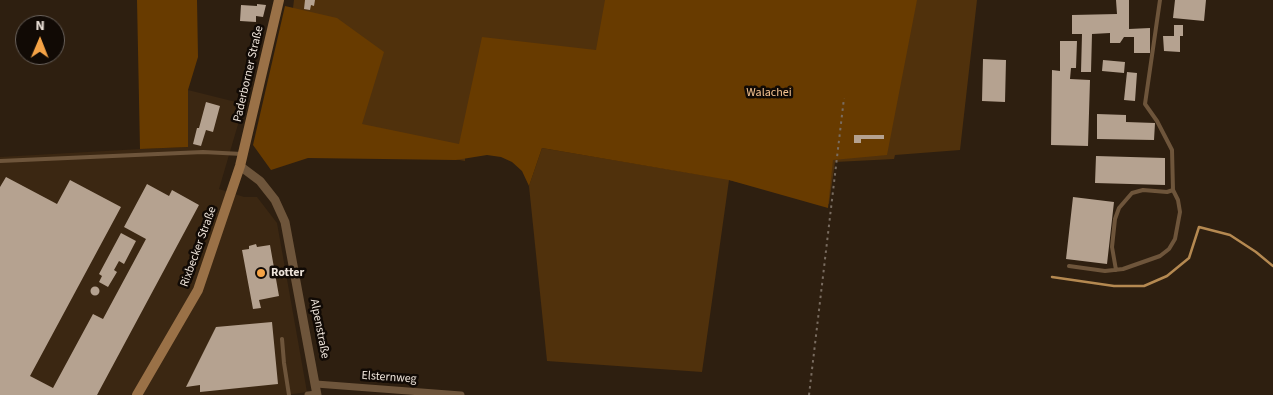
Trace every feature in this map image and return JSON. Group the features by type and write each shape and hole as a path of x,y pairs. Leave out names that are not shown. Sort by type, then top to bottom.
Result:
{"main road":[{"name":"Paderborner Straße","path":"243,154 279,0"},
{"name":"Rixbecker Straße","path":"137,395 198,290 243,154"}],"street":[{"name":"Alpenstraße","path":"240,166 260,181 275,200 286,222 316,384 314,395"},
{"name":"Elsternweg","path":"316,384 461,395"}],"lane":[{"path":"1069,266 1105,271 1116,270 1160,256 1169,249 1175,239 1180,212 1178,200 1173,190 1172,150 1157,121 1145,104 1160,0"},
{"path":"0,161 203,152 243,154"},
{"path":"1116,270 1112,247 1114,219 1119,208 1132,193 1143,190 1167,192 1173,190"},
{"path":"282,339 289,395"}],"path":[{"path":"809,395 844,98"}],"shaded area":[{"path":"188,90 244,104 219,189 244,197 257,197 277,223 307,392 287,395 0,395 0,157 188,147"}],"green space":[{"path":"137,0 197,0 198,57 188,90 188,147 140,149"},
{"name":"Walachei","path":"294,0 977,0 960,150 895,155 894,159 835,162 829,204 729,180 702,372 547,361 529,186 542,148 720,178 465,133 465,161 278,127"},
{"name":"Walachei","path":"605,0 917,0 887,155 833,160 828,208 729,180 542,148 529,186 522,171 512,162 501,157 487,155 456,160 308,158 271,170 253,145 285,6 337,18 384,52 362,124 459,144 482,37 596,50"}],"building":[{"path":"305,0 315,0 314,6 311,5 310,10 304,9"},
{"path":"1116,0 1129,0 1129,29 1150,28 1150,53 1134,53 1134,37 1124,37 1120,43 1110,43 1110,33 1092,34 1091,72 1081,72 1082,34 1072,34 1072,15 1117,14"},
{"path":"1175,0 1206,0 1204,21 1173,18"},
{"path":"257,4 266,5 263,17 256,16 256,22 240,21 241,5 257,6"},
{"path":"1174,25 1183,25 1183,36 1180,36 1180,52 1164,51 1163,36 1174,36"},
{"path":"1060,41 1077,41 1076,68 1071,68 1070,79 1090,80 1088,146 1051,145 1052,70 1060,71"},
{"path":"983,59 1006,60 1005,102 982,101"},
{"path":"1103,60 1125,62 1124,73 1102,71"},
{"path":"1127,72 1137,73 1135,101 1124,100"},
{"path":"206,102 220,106 213,132 206,130 201,146 193,144"},
{"path":"1097,114 1126,115 1126,122 1155,123 1154,140 1097,139"},
{"path":"854,135 884,135 884,139 861,139 861,143 854,143"},
{"path":"1096,156 1165,158 1165,185 1095,183"},
{"path":"6,177 57,204 70,180 121,207 30,376 53,388 93,314 103,319 146,239 124,227 147,184 169,196 172,190 199,205 97,395 0,395 0,187"},
{"path":"1073,197 1114,202 1107,264 1066,259"},
{"path":"121,233 136,241 124,264 119,261 114,270 117,272 108,287 99,282 102,276 99,274"},
{"name":"Rotter","path":"256,244 257,247 270,245 279,296 259,300 261,308 253,309 242,250 249,249 249,246"},
{"path":"95,286 100,291 95,296 90,291"},
{"path":"272,322 278,384 200,392 200,385 186,387 216,327"}],"waterway":[{"path":"1052,277 1114,286 1144,286 1167,276 1189,258 1199,227 1230,235 1273,266"}],"place":[{"name":"Rotter","path":"261,273"}]}
